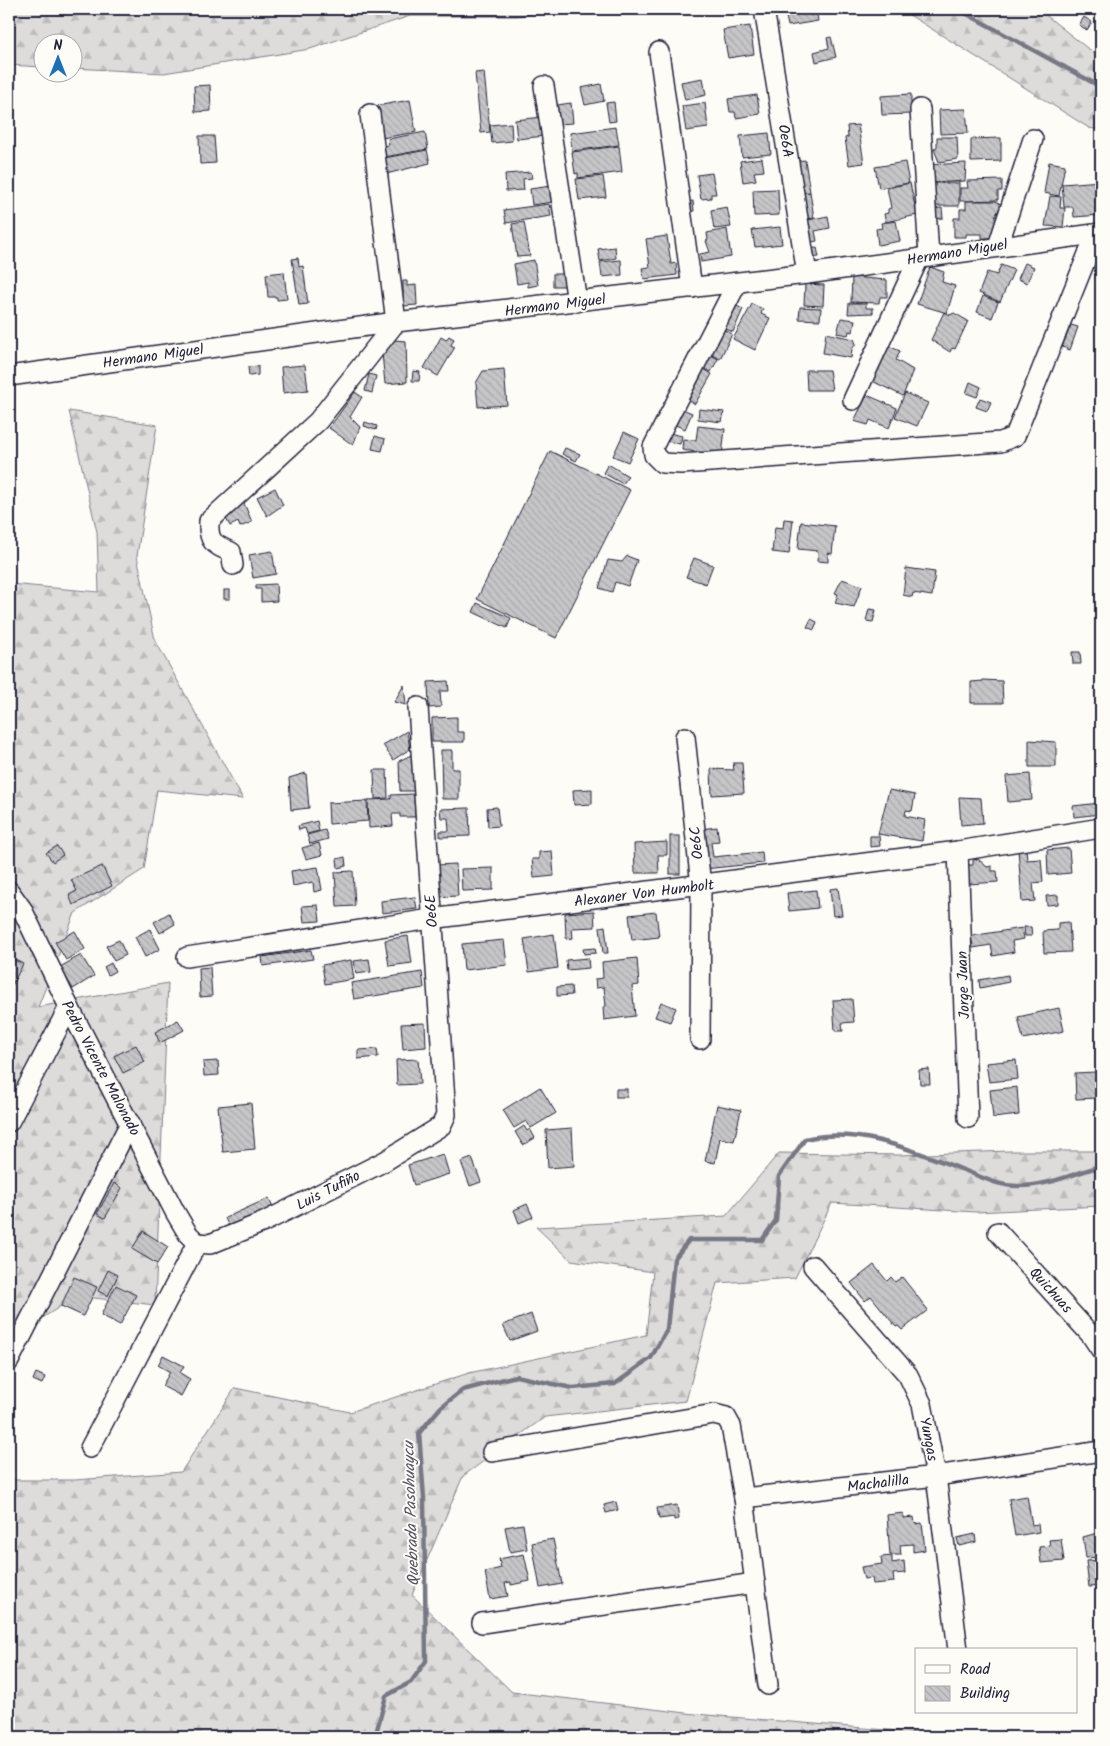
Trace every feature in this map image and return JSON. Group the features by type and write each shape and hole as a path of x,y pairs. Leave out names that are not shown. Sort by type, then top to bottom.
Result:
{"street":[{"name":"Oe6A","path":"764,9 807,274"},
{"path":"659,52 692,288"},
{"path":"544,86 577,302"},
{"path":"853,400 924,257 920,109"},
{"path":"233,565 231,552 214,544 209,534 209,521 318,422 396,322 370,114"},
{"path":"998,246 1033,138"},
{"name":"Hermano Miguel","path":"9,376 396,322 807,274 1098,233"},
{"path":"738,282 653,447 654,455 662,463 691,464 1008,440 1015,436 1098,233"},
{"name":"Oe6E","path":"418,707 431,919 446,1115"},
{"name":"Oe6C","path":"685,737 701,886 700,1039"},
{"name":"Alexaner Von Humbolt","path":"187,957 431,919 958,852 1101,828"},
{"name":"Jorge Juan","path":"958,852 968,1118"},
{"name":"Pedro Vicente Malonado","path":"9,891 22,909 69,1007 175,1212 188,1234 197,1243"},
{"path":"9,1122 69,1007"},
{"name":"Luis Tufiño","path":"197,1243 210,1244 264,1222 385,1161 441,1126 446,1115"},
{"path":"9,1361 130,1123"},
{"name":"Quichuas","path":"998,1232 1092,1334 1101,1350"},
{"path":"90,1448 197,1243"},
{"name":"Yungas","path":"813,1266 908,1375 922,1404 936,1476 958,1648"},
{"path":"492,1452 714,1414 726,1417 731,1426 744,1498 768,1685"},
{"name":"Machalilla","path":"744,1498 936,1476 1101,1451"},
{"path":"482,1623 755,1583"}],"green space":[{"path":"9,9 561,9 518,16 410,16 310,49 164,73 82,68 82,32 32,32 32,66 9,65"},
{"path":"900,9 1038,9 1101,59 1101,130 1089,128"},
{"path":"69,411 157,425 137,556 155,640 243,799 157,790 144,869 75,913 38,1007 168,983 155,1305 77,1296 9,1339 9,584 99,592 97,532"},
{"path":"1010,1151 1101,1151 1101,1206 976,1212 832,1203 795,1278 717,1283 686,1401 545,1417 463,1476 412,1595 512,1692 695,1714 971,1737 9,1737 9,1480 75,1480 181,1472 235,1388 350,1412 469,1373 646,1335 653,1272 571,1260 536,1227 726,1216 779,1153 899,1155"}],"building":[{"path":"606,9 627,9 607,12"},
{"path":"776,9 816,9 818,21 788,26 785,12 776,14"},
{"path":"1084,17 1092,22 1087,30 1079,25"},
{"path":"750,26 754,54 728,58 723,30"},
{"path":"831,37 836,57 816,62 814,52 829,48 827,38"},
{"path":"484,72 490,132 481,133 475,73"},
{"path":"703,78 706,95 685,100 681,82"},
{"path":"601,84 604,101 585,105 581,88"},
{"path":"210,85 211,111 195,112 194,86"},
{"path":"911,94 911,114 882,115 881,96"},
{"path":"757,95 760,114 736,118 735,112 730,112 728,99"},
{"path":"410,100 416,132 382,138 376,106"},
{"path":"614,102 616,121 609,122 606,103"},
{"path":"571,103 573,123 559,124 557,105"},
{"path":"705,103 708,128 686,131 682,106"},
{"path":"966,109 968,133 940,134 939,110"},
{"path":"543,117 545,136 517,139 515,120"},
{"path":"511,123 512,141 492,143 490,125"},
{"path":"858,125 864,163 849,165 845,138 848,137 847,126"},
{"path":"616,127 619,145 572,151 570,133"},
{"path":"425,132 428,149 379,158 378,147 389,145 388,139"},
{"path":"769,133 771,154 742,157 740,136"},
{"path":"199,136 214,136 216,163 200,164"},
{"path":"937,137 957,137 958,159 939,162 934,149 937,147"},
{"path":"1001,138 1001,161 971,162 971,139"},
{"path":"619,146 622,172 578,178 578,173 575,174 572,152"},
{"path":"427,150 430,163 382,175 379,159"},
{"path":"762,158 764,171 754,172 756,180 743,182 740,161"},
{"path":"805,160 810,192 798,194 793,162"},
{"path":"905,162 909,183 879,188 875,167"},
{"path":"1049,162 1065,165 1059,196 1044,193"},
{"path":"966,163 965,181 932,183 927,165"},
{"path":"531,172 532,178 523,179 524,190 506,191 505,174"},
{"path":"712,173 716,194 711,194 711,198 701,199 697,175"},
{"path":"603,176 606,197 579,200 576,179"},
{"path":"1002,180 1002,191 998,191 998,200 960,201 960,188 968,188 967,181"},
{"path":"1101,181 1101,215 1074,217 1073,207 1064,207 1062,184"},
{"path":"910,183 917,215 886,222 884,214 888,213 888,209 891,208 887,188"},
{"path":"934,183 959,183 959,206 934,206"},
{"path":"551,186 553,202 532,205 530,189"},
{"path":"778,189 779,215 754,216 753,190"},
{"path":"810,192 814,218 802,220 798,194"},
{"path":"1050,196 1061,197 1060,208 1065,208 1063,227 1045,226"},
{"path":"693,201 694,211 688,212 687,202"},
{"path":"966,201 996,201 1002,205 995,216 997,217 995,221 1000,221 1000,238 982,238 982,234 966,234 966,237 954,237 954,218 960,218 960,209 966,209"},
{"path":"549,204 551,216 506,223 504,210"},
{"path":"727,207 731,227 714,229 711,210"},
{"path":"942,208 943,218 930,219 930,209"},
{"path":"828,216 830,228 815,231 817,241 806,243 803,221"},
{"path":"896,221 900,241 878,245 876,229 882,228 881,223"},
{"path":"524,222 530,256 517,257 512,224"},
{"path":"780,227 782,244 755,247 752,230"},
{"path":"727,229 731,257 701,262 700,254 710,252 706,241 708,240 707,233"},
{"path":"667,236 671,264 676,263 677,275 644,279 642,268 650,267 646,239"},
{"path":"615,247 616,258 600,261 598,249"},
{"path":"817,248 819,257 809,258 807,249"},
{"path":"298,258 299,267 303,266 308,304 299,305 292,259"},
{"path":"534,260 538,285 528,287 528,282 517,284 514,264"},
{"path":"621,260 622,275 602,277 600,262"},
{"path":"1025,263 1034,267 1027,283 1018,279"},
{"path":"1001,265 1014,270 1000,302 979,293 987,272 997,275"},
{"path":"930,267 944,272 942,282 955,286 947,313 917,304"},
{"path":"284,272 287,299 277,300 277,297 268,297 266,274"},
{"path":"553,274 565,274 565,286 553,286"},
{"path":"852,277 887,280 887,297 880,297 879,303 851,302"},
{"path":"403,281 407,281 407,286 416,285 417,305 403,306"},
{"path":"805,284 824,285 823,306 804,305"},
{"path":"983,296 998,302 992,318 977,312"},
{"path":"849,303 866,303 866,308 873,308 873,313 848,314"},
{"path":"732,304 743,309 733,332 721,327"},
{"path":"752,304 763,309 761,314 770,318 755,350 733,339"},
{"path":"800,307 821,308 820,320 799,319"},
{"path":"944,312 950,315 954,313 968,321 955,349 952,348 950,352 931,340"},
{"path":"841,318 855,320 853,332 849,331 848,335 837,333"},
{"path":"1071,325 1078,327 1070,350 1062,347"},
{"path":"719,327 732,334 720,359 708,353"},
{"path":"826,333 854,339 856,344 852,349 851,358 823,353"},
{"path":"449,336 454,339 451,345 455,347 438,376 424,368 441,337 446,340"},
{"path":"394,340 406,341 407,382 385,384 382,353"},
{"path":"886,345 900,351 896,360 913,370 903,396 870,380"},
{"path":"707,353 718,359 711,372 699,366"},
{"path":"305,365 308,390 283,393 281,367"},
{"path":"258,366 258,375 249,376 248,367"},
{"path":"699,366 712,374 695,404 689,400 692,394 685,390"},
{"path":"504,369 507,405 478,407 476,383 483,371"},
{"path":"806,370 829,370 832,390 807,390"},
{"path":"413,371 420,372 419,381 412,381"},
{"path":"369,374 376,376 372,393 365,391"},
{"path":"970,382 981,387 977,397 966,393"},
{"path":"355,392 362,397 350,417 360,427 353,445 329,428"},
{"path":"905,393 928,403 917,426 895,417"},
{"path":"867,395 897,408 889,428 870,420 868,425 854,421"},
{"path":"980,398 991,402 987,411 976,407"},
{"path":"675,406 692,413 685,429 668,422"},
{"path":"699,409 724,412 722,422 698,419"},
{"path":"365,422 377,426 376,430 364,426"},
{"path":"698,426 725,429 722,455 682,450 683,439 696,440"},
{"path":"624,432 639,439 628,462 613,456"},
{"path":"665,432 682,436 680,444 661,440"},
{"path":"375,436 385,439 382,451 372,449"},
{"path":"565,448 580,454 576,461 562,454"},
{"path":"550,451 630,490 556,638 477,599"},
{"path":"608,464 628,476 623,484 603,473"},
{"path":"275,488 283,505 267,516 257,497"},
{"path":"243,501 252,522 240,527 238,522 230,526 224,515"},
{"path":"784,519 793,520 789,554 772,552 775,527 783,528"},
{"path":"801,522 835,526 832,554 828,553 828,562 817,561 818,551 798,549"},
{"path":"272,551 276,574 253,578 249,555"},
{"path":"627,556 637,560 628,586 615,582 612,592 599,588 608,560 622,562"},
{"path":"694,558 713,565 706,584 686,577"},
{"path":"906,568 935,572 932,596 913,593 912,597 903,595"},
{"path":"842,579 862,586 854,607 835,603 838,594 835,593"},
{"path":"276,584 277,601 261,602 261,589 256,589 256,585"},
{"path":"224,590 230,590 230,599 224,599"},
{"path":"477,603 511,618 507,628 473,612"},
{"path":"869,609 876,610 873,622 866,621"},
{"path":"811,619 817,622 814,630 807,627"},
{"path":"1072,652 1080,652 1081,664 1073,664"},
{"path":"983,680 1002,681 1003,703 971,703 971,682"},
{"path":"448,681 449,691 440,691 441,707 429,708 428,682"},
{"path":"404,685 406,705 394,702"},
{"path":"457,717 457,732 464,732 464,742 432,742 432,718"},
{"path":"407,731 410,749 393,760 383,745"},
{"path":"1029,740 1056,742 1056,767 1029,767"},
{"path":"441,750 452,750 452,769 459,769 459,799 442,799"},
{"path":"413,754 414,791 400,791 399,761"},
{"path":"733,763 742,763 744,793 712,795 711,769 734,770"},
{"path":"374,770 387,770 388,798 375,799"},
{"path":"306,773 309,808 291,810 289,778"},
{"path":"1030,774 1032,800 1008,802 1006,776"},
{"path":"592,789 592,804 574,805 573,790"},
{"path":"889,790 915,795 912,811 906,810 905,816 925,820 922,841 878,834"},
{"path":"414,794 415,817 400,817 400,814 392,814 393,826 369,828 368,800 391,799 391,795"},
{"path":"959,797 981,798 983,823 961,825"},
{"path":"367,801 368,821 329,824 328,803"},
{"path":"1100,803 1101,814 1074,817 1073,806"},
{"path":"497,807 499,826 488,827 487,808"},
{"path":"469,808 470,836 440,837 440,831 449,831 448,818 441,818 440,809"},
{"path":"317,821 319,831 307,834 305,828 299,830 298,826"},
{"path":"717,827 719,841 711,842 713,857 762,852 763,863 704,869 700,829"},
{"path":"325,830 328,839 310,844 307,835"},
{"path":"670,836 680,836 680,874 670,874"},
{"path":"870,836 879,836 880,846 870,847"},
{"path":"667,842 667,855 658,855 659,873 635,873 634,844"},
{"path":"319,843 322,855 306,859 302,848"},
{"path":"57,846 63,855 53,862 46,853"},
{"path":"1026,848 1027,860 1041,859 1043,882 1033,883 1035,901 1022,902 1018,849"},
{"path":"1069,848 1071,873 1048,875 1047,850"},
{"path":"552,851 554,876 534,878 532,859 539,859 539,852"},
{"path":"345,857 346,866 338,868 337,859"},
{"path":"978,859 987,867 992,866 992,871 997,871 998,882 969,884 968,865 973,865 973,860"},
{"path":"456,864 458,896 438,897 436,865"},
{"path":"102,866 112,886 73,905 69,895 77,891 71,880"},
{"path":"318,867 322,890 314,892 313,882 293,886 291,871"},
{"path":"493,868 493,890 462,891 461,869"},
{"path":"353,871 355,906 337,907 335,872"},
{"path":"838,888 842,915 833,916 830,889"},
{"path":"816,890 818,908 789,911 787,893"},
{"path":"1058,895 1058,904 1047,905 1046,896"},
{"path":"415,897 417,909 382,913 381,901"},
{"path":"318,905 320,921 304,922 302,906"},
{"path":"594,911 595,927 572,928 573,938 566,939 565,913"},
{"path":"656,912 659,937 632,940 629,915"},
{"path":"169,913 175,924 160,933 154,922"},
{"path":"1069,922 1071,952 1044,953 1043,931 1058,930 1058,923"},
{"path":"605,926 608,953 603,953 600,927"},
{"path":"1024,927 1031,927 1032,936 1025,936"},
{"path":"1022,928 1024,939 1012,941 1014,952 993,956 991,945 973,948 971,936"},
{"path":"150,929 160,949 145,957 135,937"},
{"path":"75,931 85,949 66,960 55,942"},
{"path":"554,934 558,968 529,972 524,939"},
{"path":"408,936 412,963 389,966 385,940"},
{"path":"119,940 126,955 114,961 106,946"},
{"path":"504,940 507,965 464,970 462,944"},
{"path":"595,948 596,953 584,954 583,949"},
{"path":"311,950 313,959 263,966 262,957"},
{"path":"81,955 94,976 73,989 60,967"},
{"path":"9,957 23,964 9,991"},
{"path":"588,958 589,968 567,970 566,960"},
{"path":"637,958 639,985 632,986 635,1016 604,1020 603,1007 606,1006 604,987 596,988 595,979 603,978 602,962"},
{"path":"369,959 371,972 356,974 354,961"},
{"path":"351,960 354,979 325,984 322,965"},
{"path":"111,963 115,971 108,975 104,967"},
{"path":"210,967 212,996 200,997 199,968"},
{"path":"422,972 424,988 354,999 351,983"},
{"path":"1008,975 1009,982 980,988 979,980"},
{"path":"571,986 572,995 557,996 557,987"},
{"path":"852,999 854,1022 842,1023 843,1031 835,1031 833,1000"},
{"path":"661,1002 676,1008 670,1022 655,1017"},
{"path":"1059,1008 1064,1031 1023,1039 1018,1017"},
{"path":"178,1020 184,1030 160,1043 155,1032"},
{"path":"425,1023 426,1047 403,1049 401,1024"},
{"path":"136,1045 145,1062 123,1073 114,1056"},
{"path":"377,1049 378,1057 358,1059 358,1050"},
{"path":"418,1059 420,1084 397,1085 396,1060"},
{"path":"1016,1060 1018,1079 989,1082 986,1063"},
{"path":"218,1061 219,1075 204,1076 203,1062"},
{"path":"929,1069 930,1084 920,1084 919,1070"},
{"path":"1096,1072 1097,1098 1076,1099 1075,1073"},
{"path":"540,1087 556,1113 531,1128 526,1121 514,1128 503,1110"},
{"path":"1017,1087 1019,1115 993,1118 990,1090"},
{"path":"616,1089 627,1089 627,1097 616,1097"},
{"path":"251,1103 255,1149 223,1152 218,1106"},
{"path":"717,1105 741,1110 734,1141 720,1138 715,1163 705,1161"},
{"path":"524,1126 527,1131 530,1129 535,1138 523,1145 515,1132"},
{"path":"572,1128 574,1166 548,1168 546,1130"},
{"path":"443,1154 449,1174 414,1185 408,1165"},
{"path":"472,1158 481,1182 470,1186 461,1162"},
{"path":"114,1183 122,1188 105,1218 97,1214"},
{"path":"269,1198 274,1209 230,1229 225,1218"},
{"path":"527,1204 533,1217 519,1223 514,1210"},
{"path":"143,1231 168,1247 157,1264 132,1249"},
{"path":"874,1265 887,1281 891,1277 895,1282 902,1277 928,1310 902,1330 898,1326 896,1327 871,1296 865,1301 851,1283"},
{"path":"108,1270 118,1275 108,1296 98,1291"},
{"path":"74,1277 97,1287 83,1316 61,1306"},
{"path":"116,1285 136,1295 120,1325 101,1315"},
{"path":"531,1314 537,1331 510,1341 503,1325"},
{"path":"163,1355 184,1366 180,1373 190,1379 181,1396 162,1386 170,1372 158,1365"},
{"path":"36,1373 45,1377 42,1384 33,1380"},
{"path":"1027,1496 1032,1525 1038,1524 1039,1532 1015,1536 1009,1499"},
{"path":"616,1502 618,1510 606,1513 604,1505"},
{"path":"677,1505 679,1519 674,1520 674,1517 659,1519 657,1508"},
{"path":"903,1513 903,1518 914,1517 915,1524 922,1523 925,1550 913,1552 913,1544 900,1545 901,1555 890,1555 887,1515"},
{"path":"523,1524 527,1549 510,1552 505,1527"},
{"path":"1101,1532 1101,1557 1086,1558 1083,1537"},
{"path":"975,1534 976,1542 959,1546 957,1538"},
{"path":"553,1539 562,1584 540,1588 532,1543"},
{"path":"1061,1539 1064,1561 1041,1563 1039,1547 1050,1546 1049,1540"},
{"path":"524,1554 530,1581 511,1585 511,1582 505,1583 508,1596 490,1599 485,1572 501,1568 499,1559"},
{"path":"892,1556 892,1563 904,1561 905,1573 893,1574 894,1582 873,1584 872,1578 864,1579 861,1567 882,1564 881,1557"},
{"path":"1101,1560 1101,1586 1089,1587 1086,1561"}],"waterway":[{"path":"958,9 1101,87"},
{"name":"Quebrada Pasohuaycu","path":"375,1737 386,1696 411,1682 426,1661 424,1498 419,1433 441,1407 463,1390 516,1376 572,1388 615,1384 651,1358 667,1329 674,1259 689,1240 762,1240 776,1220 779,1176 805,1139 826,1136 867,1138 927,1156 992,1182 1013,1186 1041,1184 1101,1166"}]}
